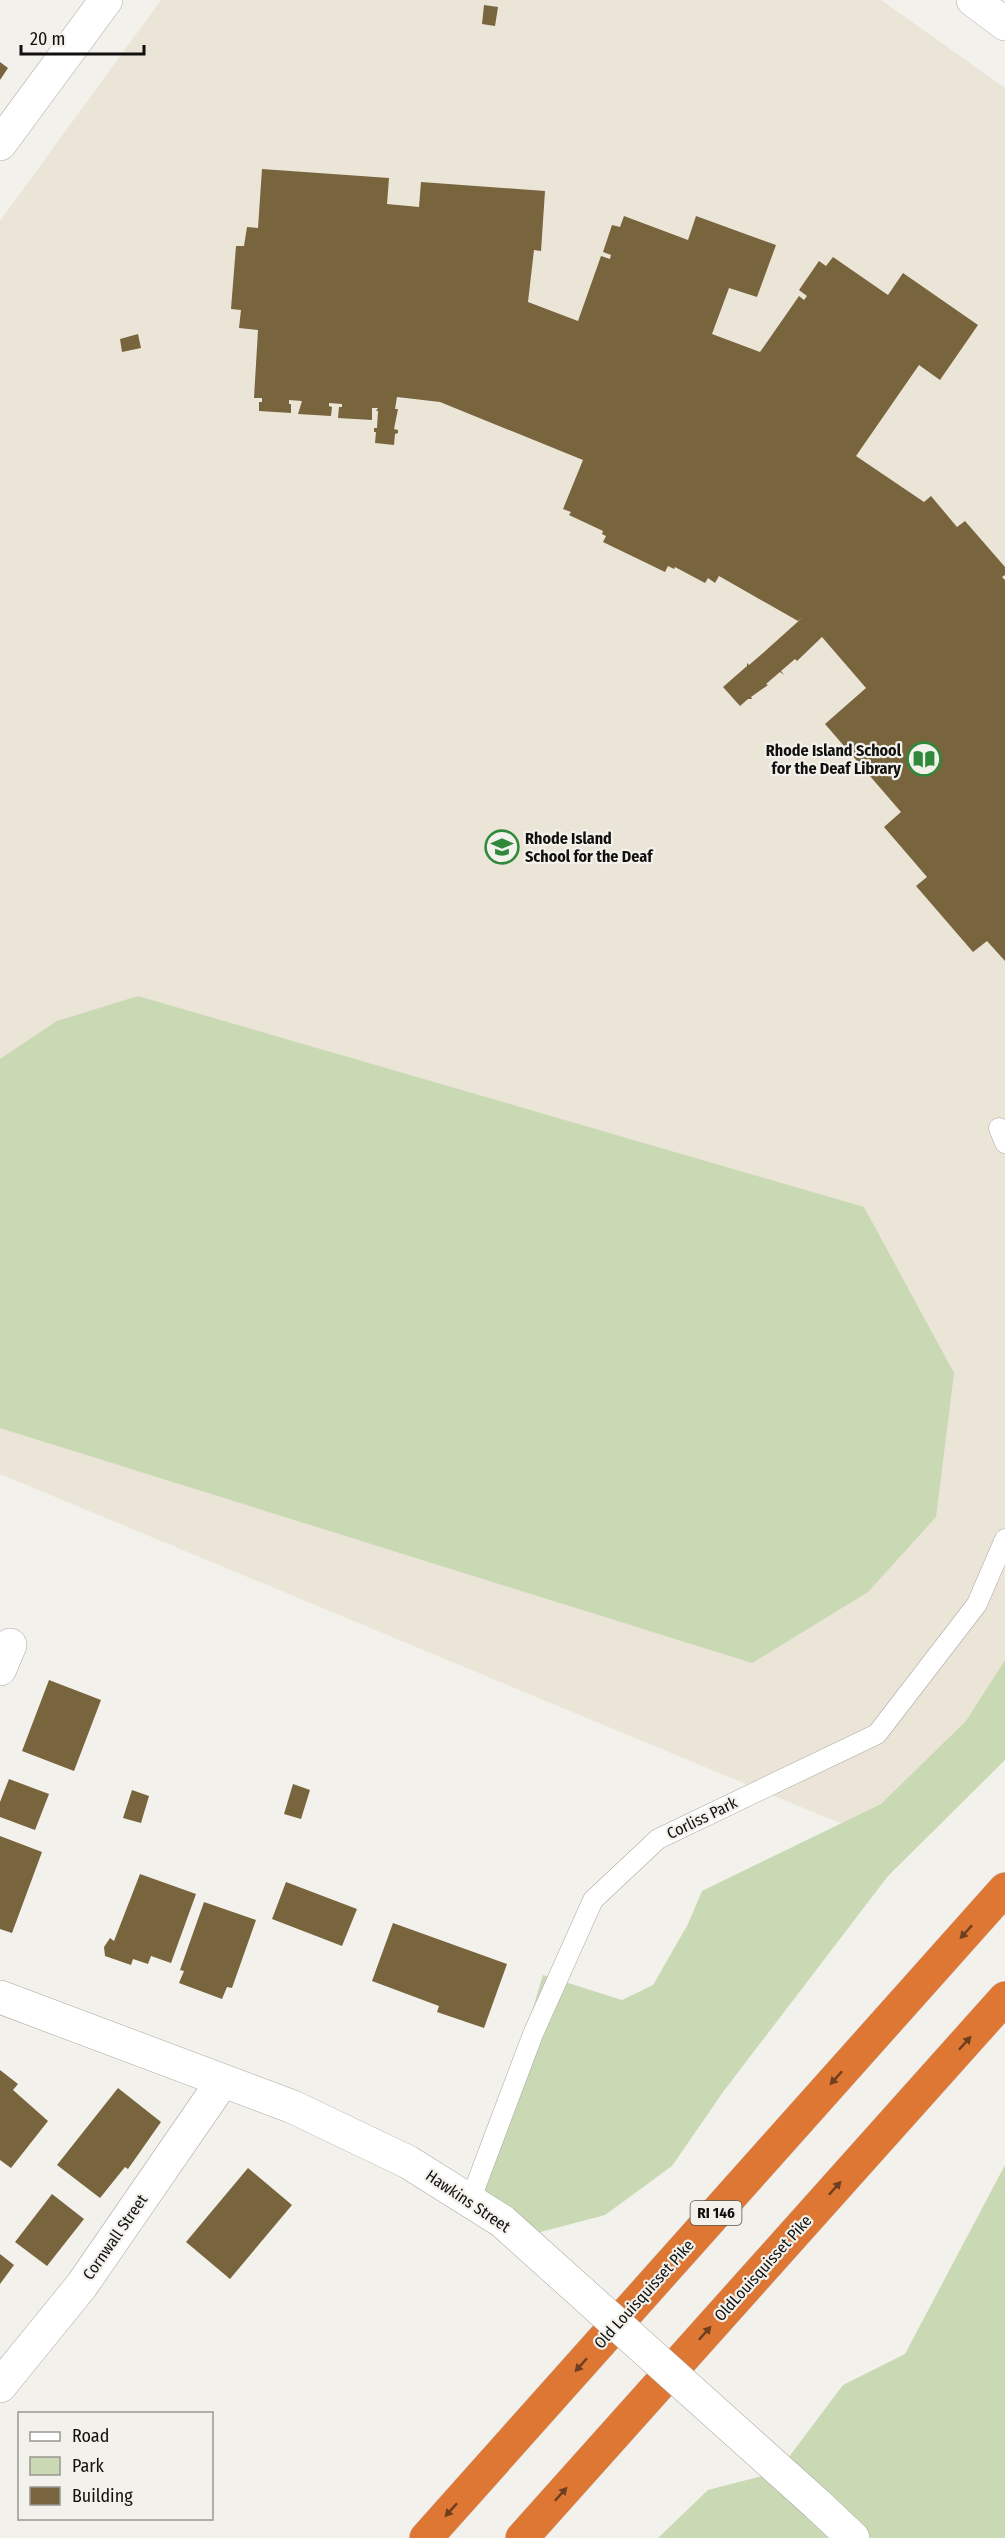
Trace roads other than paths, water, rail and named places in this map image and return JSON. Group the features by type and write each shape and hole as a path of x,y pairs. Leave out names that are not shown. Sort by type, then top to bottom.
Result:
{"highway":[{"name":"Old Louisquisset Pike","path":"426,2538 1005,1889"},
{"name":"OldLouisquisset Pike","path":"522,2538 1005,1998"}],"street":[{"path":"0,144 106,0"},
{"path":"973,0 1005,24"},
{"name":"Hawkins Street","path":"0,1997 293,2107 408,2162 502,2221 853,2538"},
{"name":"Cornwall Street","path":"0,2386 82,2285 222,2082"}],"lane":[{"name":"Corliss Park","path":"470,2201 533,2034 593,1900 658,1839 877,1734 977,1604 1005,1539"}],"place":[{"name":"Rhode Island School for the Deaf Library","path":"924,759"},
{"name":"Rhode Island School for the Deaf","path":"502,847"}]}
